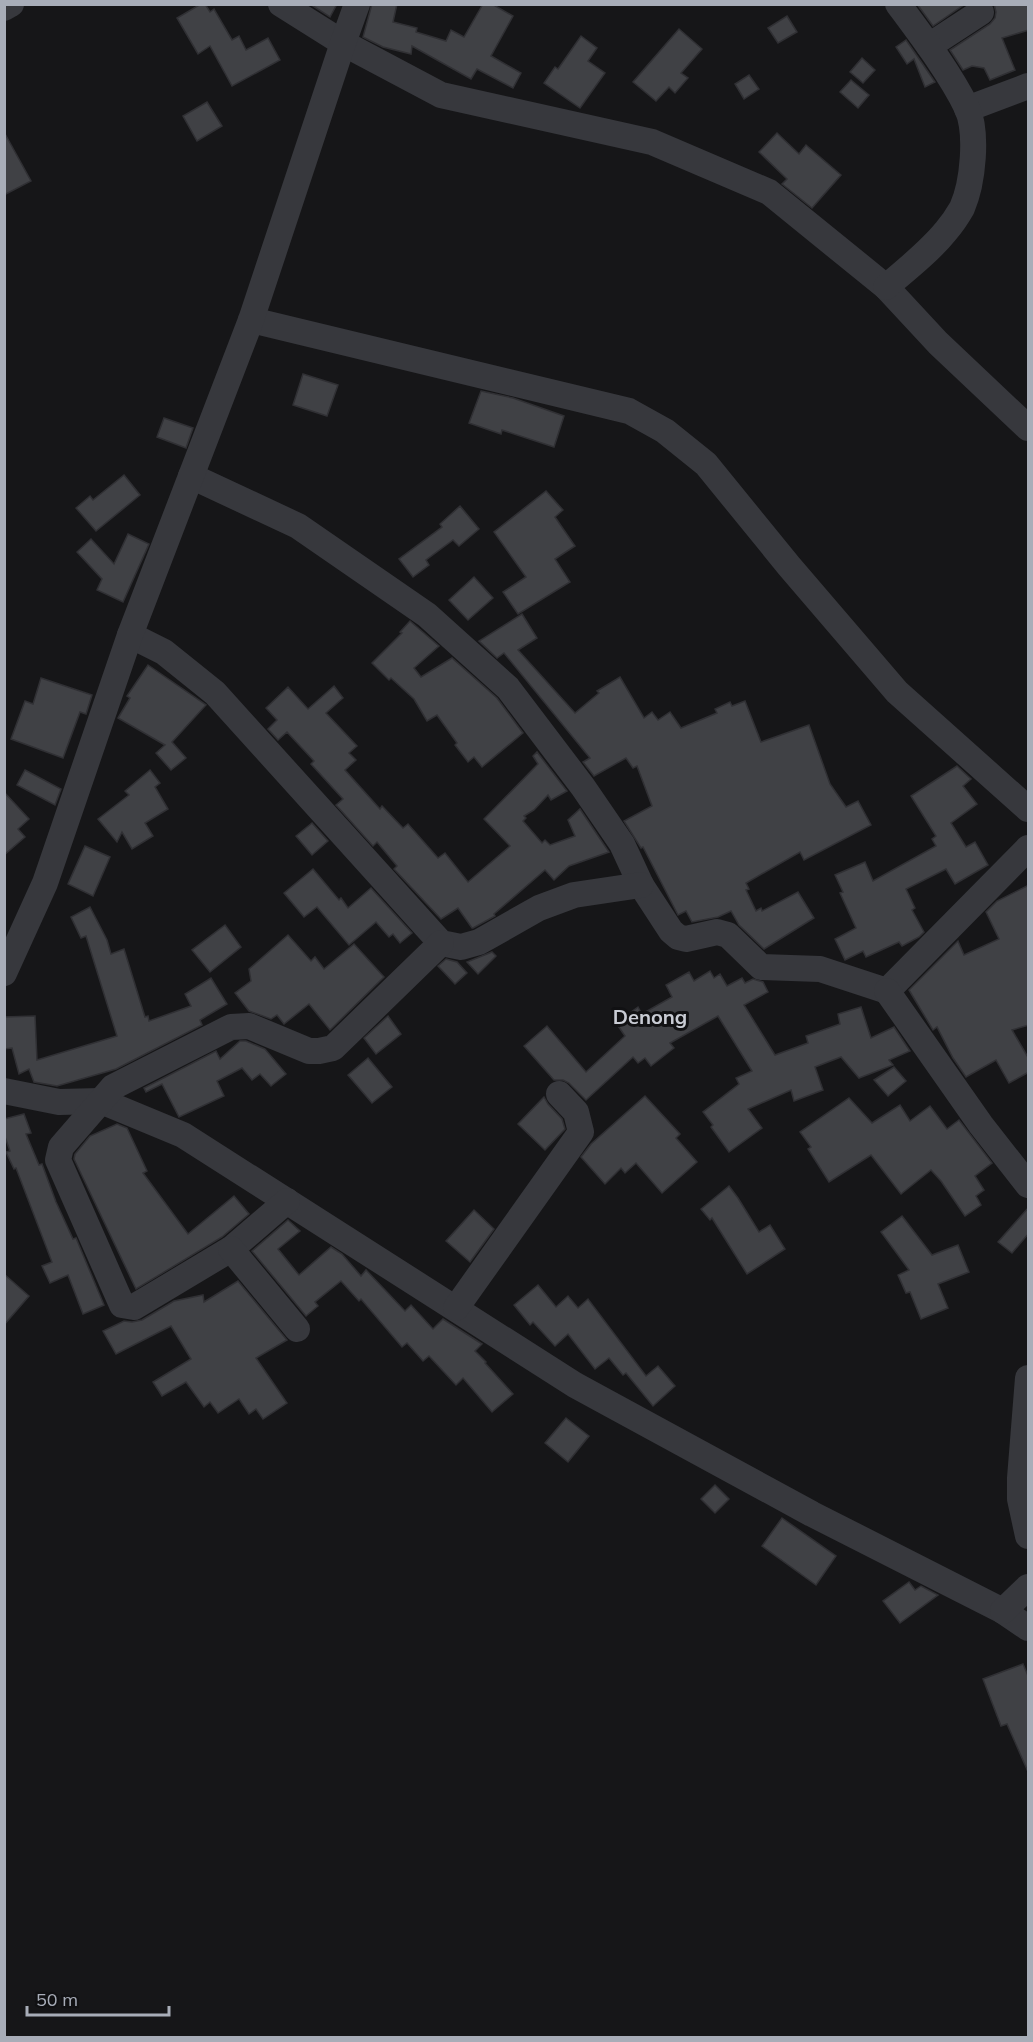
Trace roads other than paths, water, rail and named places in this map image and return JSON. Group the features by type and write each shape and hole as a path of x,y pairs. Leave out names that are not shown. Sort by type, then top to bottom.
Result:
{"street":[{"path":"4,8 11,4"},
{"path":"281,4 343,43 441,95 652,142 769,192 886,287 938,343 1029,428"},
{"path":"4,973 45,883 130,635 251,320 357,4"},
{"path":"886,287 926,253 947,230 962,208 970,183 972,160 972,128 967,109 929,46 898,4"},
{"path":"929,46 981,12"},
{"path":"967,109 1029,86"},
{"path":"251,320 629,411 650,421 706,464 789,566 897,692 1029,809"},
{"path":"191,476 298,526 427,615 508,687 583,787 622,844 641,885 665,922 678,937 686,939 720,932 728,935 761,967 820,969 887,991 981,1125 1029,1185"},
{"path":"130,635 164,652 215,693 441,943 461,947 479,942 539,908 574,895 641,885"},
{"path":"887,991 1029,848"},
{"path":"287,1201 231,1249 134,1307 122,1305 58,1160 61,1147 113,1087 238,1026 254,1028 309,1051 333,1048 441,943"},
{"path":"4,1091 59,1102 101,1101 183,1135 584,1389 812,1514 1002,1611 1029,1628"},
{"path":"456,1308 581,1132 576,1112 560,1094"},
{"path":"231,1249 297,1329"},
{"path":"1029,1378 1025,1471 1020,1499 1029,1536"},
{"path":"1002,1611 1029,1587"}],"district":[{"name":"Denong","path":"650,1017"}]}
